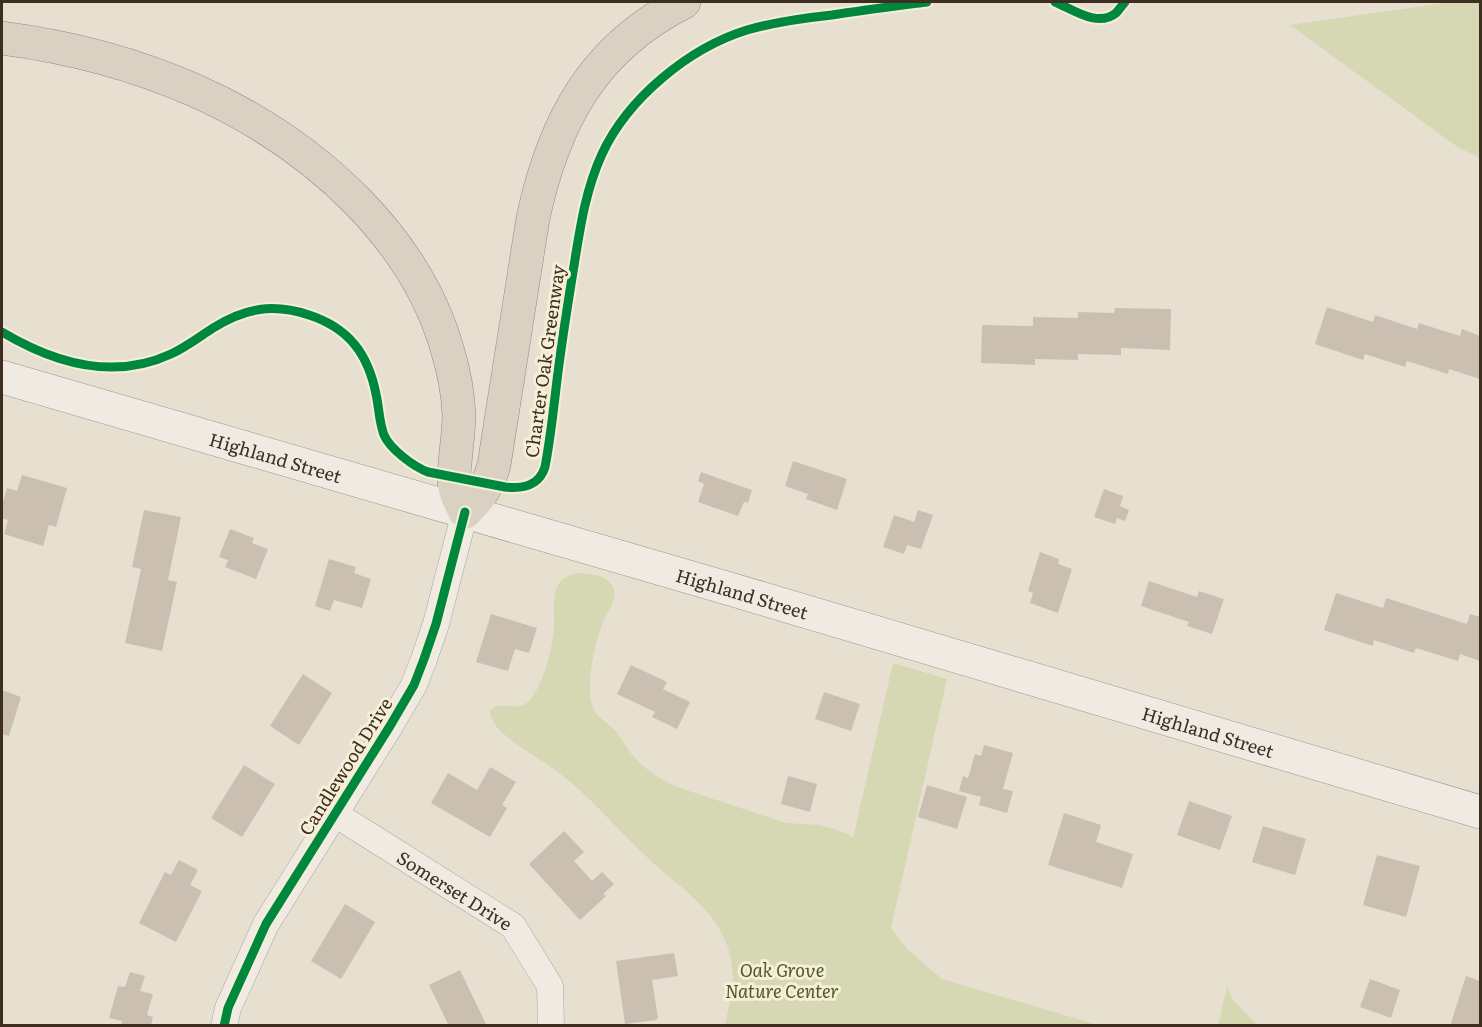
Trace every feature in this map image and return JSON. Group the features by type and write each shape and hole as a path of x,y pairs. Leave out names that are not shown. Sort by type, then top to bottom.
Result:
{"highway":[{"path":"2,38 53,46 99,57 160,76 208,96 251,118 290,143 351,195 384,230 404,258 423,290 441,330 454,374 458,399 454,486 465,512 485,489 494,465 533,218 542,178 557,136 582,90 609,57 641,27 658,15 684,2"}],"main road":[{"name":"Highland Street","path":"2,377 1480,812"}],"street":[{"name":"Candlewood Drive","path":"225,1026 228,1008 266,924 404,704 419,673 436,624 465,512"},
{"name":"Somerset Drive","path":"335,814 513,926 550,986 551,1026"}],"green space":[{"path":"1451,2 1480,2 1480,158 1459,148 1290,25"},
{"name":"Oak Grove Nature Center","path":"577,573 592,574 607,579 614,592 613,601 599,634 591,668 591,701 596,713 614,730 630,753 660,778 677,787 786,823 819,825 835,829 853,838 893,663 947,679 891,928 907,949 942,979 1098,1025 725,1025 733,986 732,967 727,945 712,918 693,897 636,847 580,790 502,732 491,717 490,710 495,707 521,706 534,695 543,676 552,645 556,590 564,579"},
{"path":"1227,987 1233,1000 1257,1025 1218,1025"}],"building":[{"path":"1327,307 1373,322 1375,315 1417,329 1419,323 1460,336 1462,329 1480,336 1480,379 1449,369 1448,374 1407,361 1405,367 1365,354 1363,360 1315,344"},
{"path":"1115,308 1171,309 1170,350 1121,348 1121,355 1078,354 1078,360 1035,359 1035,365 981,363 982,325 1033,326 1033,317 1078,318 1078,312 1114,313"},
{"path":"793,461 847,479 837,510 806,499 808,494 785,486"},
{"path":"701,472 752,490 748,503 744,502 738,516 698,502 704,484 698,481"},
{"path":"22,475 67,488 56,527 49,525 43,546 4,534 8,520 2,518 2,505 7,488 17,491"},
{"path":"1104,489 1123,496 1120,506 1129,510 1125,521 1117,518 1115,524 1094,517"},
{"path":"144,510 181,517 168,580 177,582 162,651 125,643 141,569 132,567"},
{"path":"918,510 933,515 921,549 907,545 904,554 883,547 894,515 914,522"},
{"path":"230,529 254,538 252,543 268,549 256,579 225,567 228,560 219,557"},
{"path":"1040,552 1059,559 1058,564 1072,569 1058,613 1030,603 1033,593 1028,591"},
{"path":"329,559 356,567 354,573 371,579 362,608 334,600 330,611 315,606"},
{"path":"1149,581 1197,597 1199,591 1224,599 1212,634 1187,626 1189,622 1141,606"},
{"path":"1336,593 1383,608 1386,598 1467,624 1470,614 1480,617 1480,661 1460,654 1458,661 1416,648 1414,653 1374,640 1373,646 1324,630"},
{"path":"491,614 537,628 529,653 515,649 508,671 476,662"},
{"path":"631,665 667,682 663,689 690,702 677,729 652,717 655,712 617,694"},
{"path":"303,674 332,693 299,745 270,726"},
{"path":"2,690 21,697 9,736 2,734"},
{"path":"824,692 860,704 851,731 815,719"},
{"path":"984,745 1013,753 1003,789 1013,791 1007,813 979,805 981,797 959,791 963,776 968,778 975,754 981,756"},
{"path":"244,765 275,784 242,837 211,818"},
{"path":"490,767 516,782 502,805 507,808 490,837 431,803 448,773 477,790"},
{"path":"788,776 817,784 810,812 781,804"},
{"path":"927,785 967,797 957,829 918,817"},
{"path":"1189,801 1232,816 1220,850 1177,835"},
{"path":"1064,813 1101,825 1096,842 1133,854 1122,888 1048,865"},
{"path":"1263,826 1306,839 1295,875 1252,862"},
{"path":"564,831 584,852 574,861 592,881 602,872 614,884 603,894 606,896 580,920 529,864"},
{"path":"1377,855 1420,866 1406,917 1363,905"},
{"path":"179,860 198,870 190,885 202,891 176,942 139,923 165,872 171,875"},
{"path":"345,904 375,922 341,979 311,961"},
{"path":"674,953 678,976 652,980 658,1018 625,1024 616,961"},
{"path":"460,970 487,1026 449,1026 429,985"},
{"path":"130,972 145,976 140,991 153,994 147,1015 153,1017 151,1026 121,1026 122,1021 109,1018 118,986 125,987"},
{"path":"1466,976 1480,981 1480,1026 1450,1026"},
{"path":"1370,979 1400,990 1391,1018 1360,1007"}],"cycle path":[{"name":"Charter Oak Greenway","path":"2,332 63,360 84,365 127,366 149,362 171,354 225,321 248,312 271,309 296,311 323,320 346,335 354,344 368,367 384,435 391,446 403,457 428,472 505,487 530,485 539,478 545,467 566,313 586,199 602,154 613,133 627,114 644,95 682,62 725,38 747,30 800,19 927,2"},
{"path":"1055,2 1085,16 1101,19 1116,13 1125,2"},
{"path":"224,1026 228,1008 266,924 414,685 436,624 465,512"}]}
